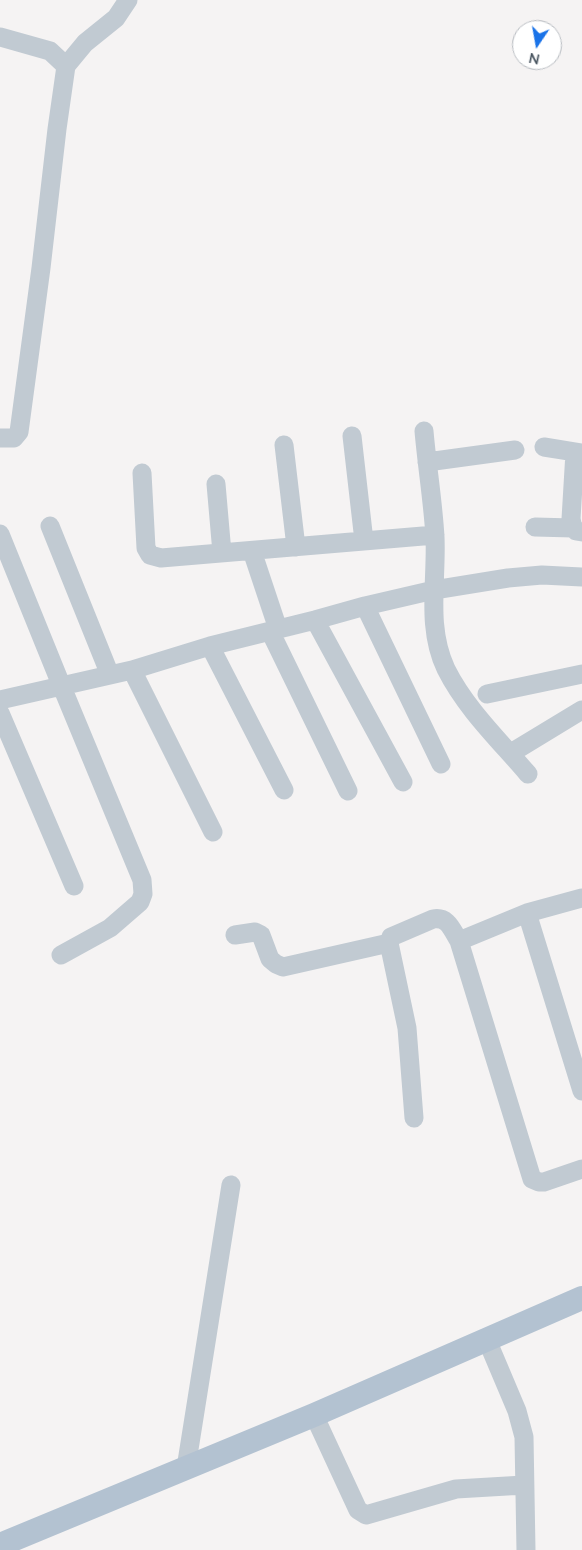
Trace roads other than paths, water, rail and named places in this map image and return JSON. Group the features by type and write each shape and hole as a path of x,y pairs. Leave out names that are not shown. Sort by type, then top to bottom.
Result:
{"main road":[{"path":"0,1545 314,1415 582,1298"}],"street":[{"path":"0,438 14,438 19,432 41,268 56,129 66,66 85,43 116,18 128,0"},
{"path":"0,37 50,51 66,66"},
{"path":"424,430 435,535 434,622 439,648 458,691 528,774"},
{"path":"352,436 364,541"},
{"path":"284,445 296,547"},
{"path":"544,447 578,452 571,519 578,530"},
{"path":"427,462 515,450"},
{"path":"142,473 146,548 150,555 162,558 435,535"},
{"path":"216,484 222,553"},
{"path":"50,526 110,675"},
{"path":"535,528 578,530"},
{"path":"0,534 142,880 143,894 140,902 110,928 61,955"},
{"path":"252,551 274,630 348,791"},
{"path":"74,886 1,701 132,670 210,646 434,590 508,578 542,575 582,577"},
{"path":"365,606 441,764"},
{"path":"315,620 403,782"},
{"path":"210,646 284,790"},
{"path":"132,670 213,832"},
{"path":"487,694 582,674"},
{"path":"510,753 582,710"},
{"path":"459,941 527,913 582,898"},
{"path":"527,913 582,1091"},
{"path":"414,1118 407,1028 389,943 391,937 433,919 440,918 446,920 459,941 532,1179 544,1182 582,1169"},
{"path":"235,934 255,932 261,935 270,959 283,967 389,943"},
{"path":"186,1468 231,1185"},
{"path":"487,1340 517,1411 524,1437 526,1550"},
{"path":"314,1415 358,1510 366,1515 456,1489 524,1485"}]}
